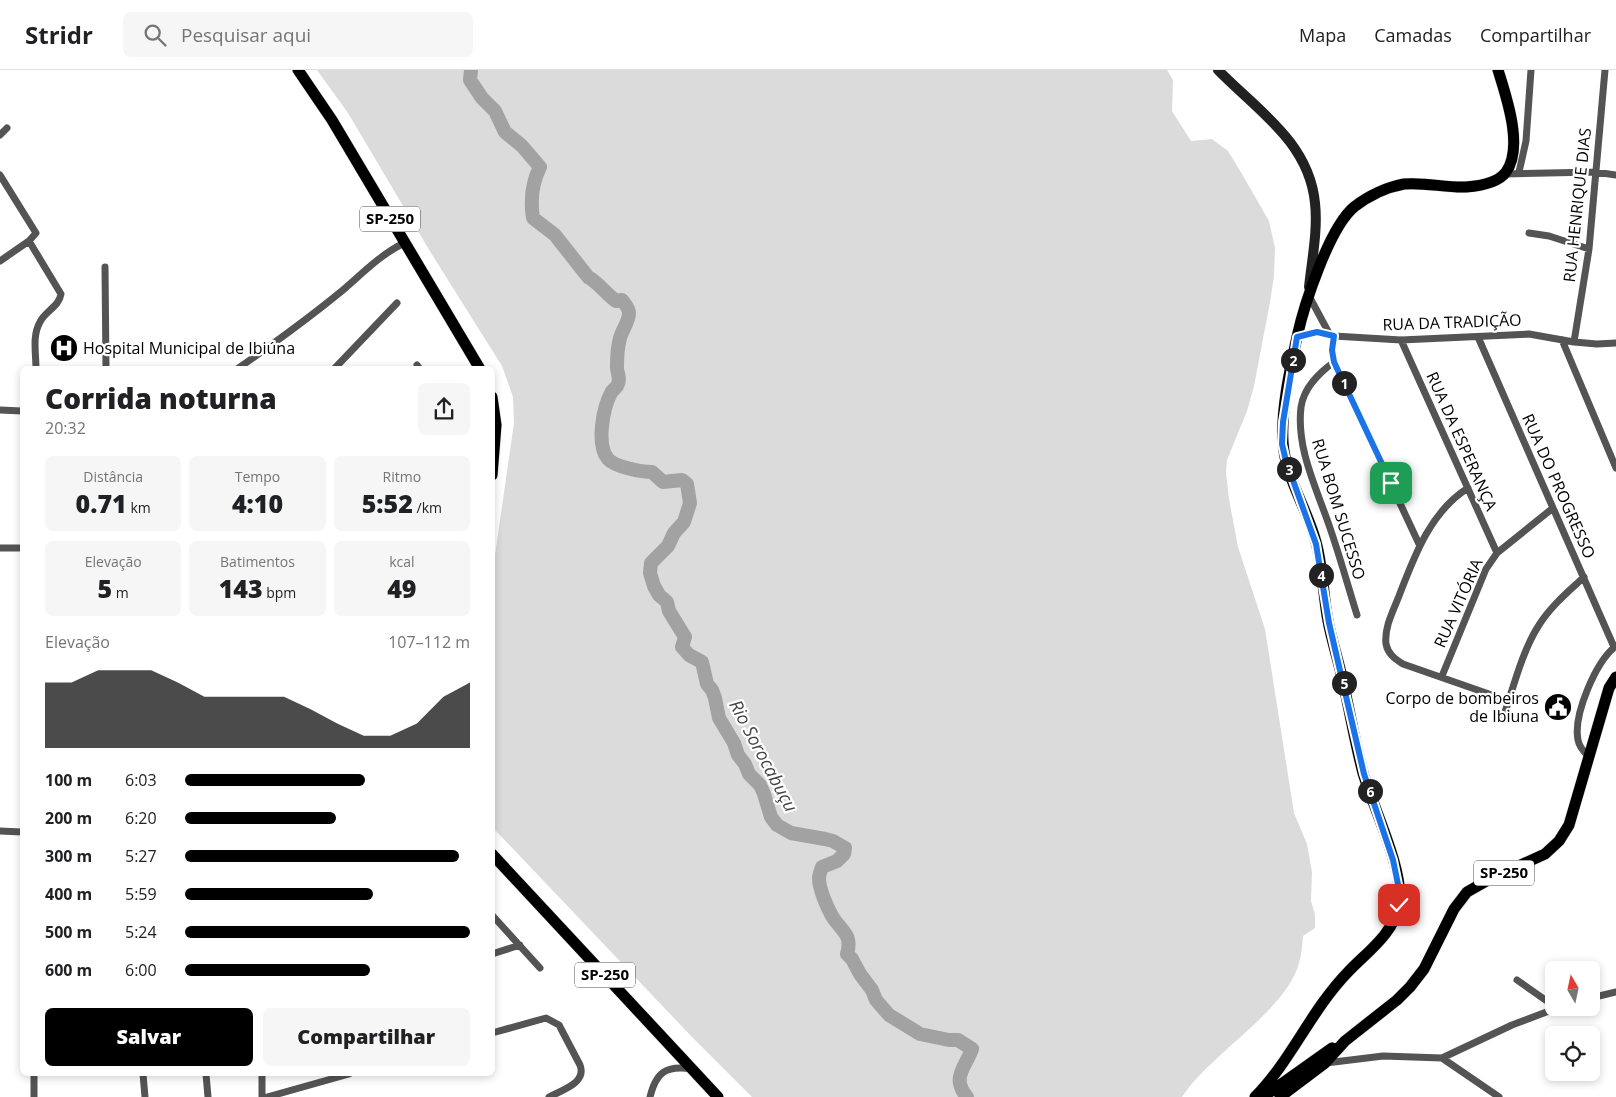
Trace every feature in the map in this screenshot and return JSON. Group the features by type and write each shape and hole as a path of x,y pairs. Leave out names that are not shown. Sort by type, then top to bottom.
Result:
{"main road":[{"name":"SP-250","path":"298,70 332,120 478,366"},
{"path":"1255,1097 1265,1088 1307,1023 1330,992 1392,926 1399,905 1400,894 1393,860 1364,774 1329,623 1316,544 1286,461 1282,444 1283,422 1297,337 1308,295 1337,228 1352,208 1377,193 1402,184 1464,187 1488,184 1505,174 1513,155 1514,131 1507,98 1498,70"},
{"path":"495,418 495,438"},
{"name":"SP-250","path":"1274,1094 1324,1053 1345,1041 1397,1000 1424,969 1454,908 1467,892 1544,854 1559,841 1569,825 1609,688 1616,677"},
{"name":"SP-250","path":"495,857 718,1097"},
{"name":"SP-250","path":"1263,1097 1274,1094 1325,1063 1345,1041"},
{"path":"1274,1094 1288,1054"}],"street":[{"path":"1218,70 1287,136 1297,150 1307,171 1313,187 1316,226 1308,295 1332,335 1334,362 1420,544"},
{"path":"1519,172 1526,141 1531,70"},
{"name":"RUA HENRIQUE DIAS","path":"1574,342 1589,249 1605,70"},
{"path":"0,135 7,128"},
{"path":"1505,174 1519,172 1595,172 1616,175"},
{"path":"0,175 36,233 29,241 0,261"},
{"path":"1529,233 1550,236 1589,249"},
{"path":"29,241 60,294 58,303 41,319 37,328 35,342 36,366"},
{"path":"241,366 272,345 343,290 377,259 404,243"},
{"path":"105,267 106,366"},
{"path":"337,366 397,303"},
{"name":"RUA DA TRADIÇÃO","path":"1297,337 1317,332 1332,335 1401,340 1529,334 1574,342 1616,344"},
{"name":"RUA DO PROGRESSO","path":"1478,337 1615,646"},
{"name":"RUA DA ESPERANÇA","path":"1401,340 1497,553"},
{"path":"1562,340 1616,468"},
{"name":"RUA BOM SUCESSO","path":"1334,362 1322,371 1307,391 1301,406 1302,440 1305,456 1331,529 1357,615"},
{"path":"0,410 20,411"},
{"path":"1468,488 1450,503 1420,544 1390,618 1386,634 1386,646 1393,658 1403,664 1442,676 1509,701"},
{"name":"RUA VITÓRIA","path":"1442,676 1486,569 1497,553 1553,508"},
{"path":"0,548 20,548"},
{"path":"1503,718 1538,625 1554,605 1584,577"},
{"path":"1588,756 1578,742 1579,715 1600,664 1615,646"},
{"path":"0,831 20,832"},
{"path":"495,918 540,968"},
{"path":"495,953 520,946"},
{"path":"1517,980 1545,999"},
{"path":"1600,996 1616,992"},
{"path":"1325,1063 1383,1056 1442,1058 1545,1012"},
{"path":"495,1032 546,1018 559,1024 582,1070 582,1076 575,1084 549,1097"},
{"path":"1442,1058 1499,1097"},
{"path":"650,1097 656,1078 662,1072 679,1067 692,1069"},
{"path":"34,1076 34,1097"},
{"path":"143,1076 145,1097"},
{"path":"206,1076 208,1097"},
{"path":"262,1076 262,1097"},
{"path":"267,1097 342,1076"}],"shaded area":[{"path":"317,70 1167,70 1173,80 1172,111 1191,141 1212,139 1228,151 1269,221 1275,248 1274,276 1254,386 1247,411 1227,460 1226,473 1238,547 1265,629 1294,813 1307,844 1312,872 1311,901 1315,915 1315,928 1303,936 1299,963 1291,981 1279,998 1264,1015 1211,1064 1182,1097 752,1097 692,1037 496,831 495,555 514,423 513,397 502,366 431,253 348,113"}],"waterway":[{"name":"Rio Sorocabuçu","path":"471,70 470,80 482,98 495,111 505,132 522,146 540,167 532,191 533,218 555,235 588,277 616,301 622,300 627,306 628,320 621,335 618,348 617,368 619,381 605,408 602,426 602,445 604,453 611,462 622,467 652,472 663,482 682,480 687,484 690,503 684,522 674,533 668,546 651,563 650,573 654,586 659,595 667,602 669,611 685,637 682,647 689,655 702,662 707,684 715,698 719,718 749,774 760,785 771,817 777,825 791,833 833,841 845,848 844,854 837,861 822,867 819,882 832,916 847,937 847,954 872,990 876,1000 889,1015 920,1034 958,1040 972,1049 960,1078 962,1090 967,1097"}],"place":[{"name":"Hospital Municipal de Ibiúna","path":"64,348"},
{"name":"Corpo de bombeiros de Ibiuna","path":"1558,707"}],"route":[{"path":"1391,483 1334,362 1332,350 1334,336 1317,332 1297,337 1288,383 1282,444 1286,461 1310,522 1316,544 1329,623 1364,774 1398,879 1399,905"}]}
